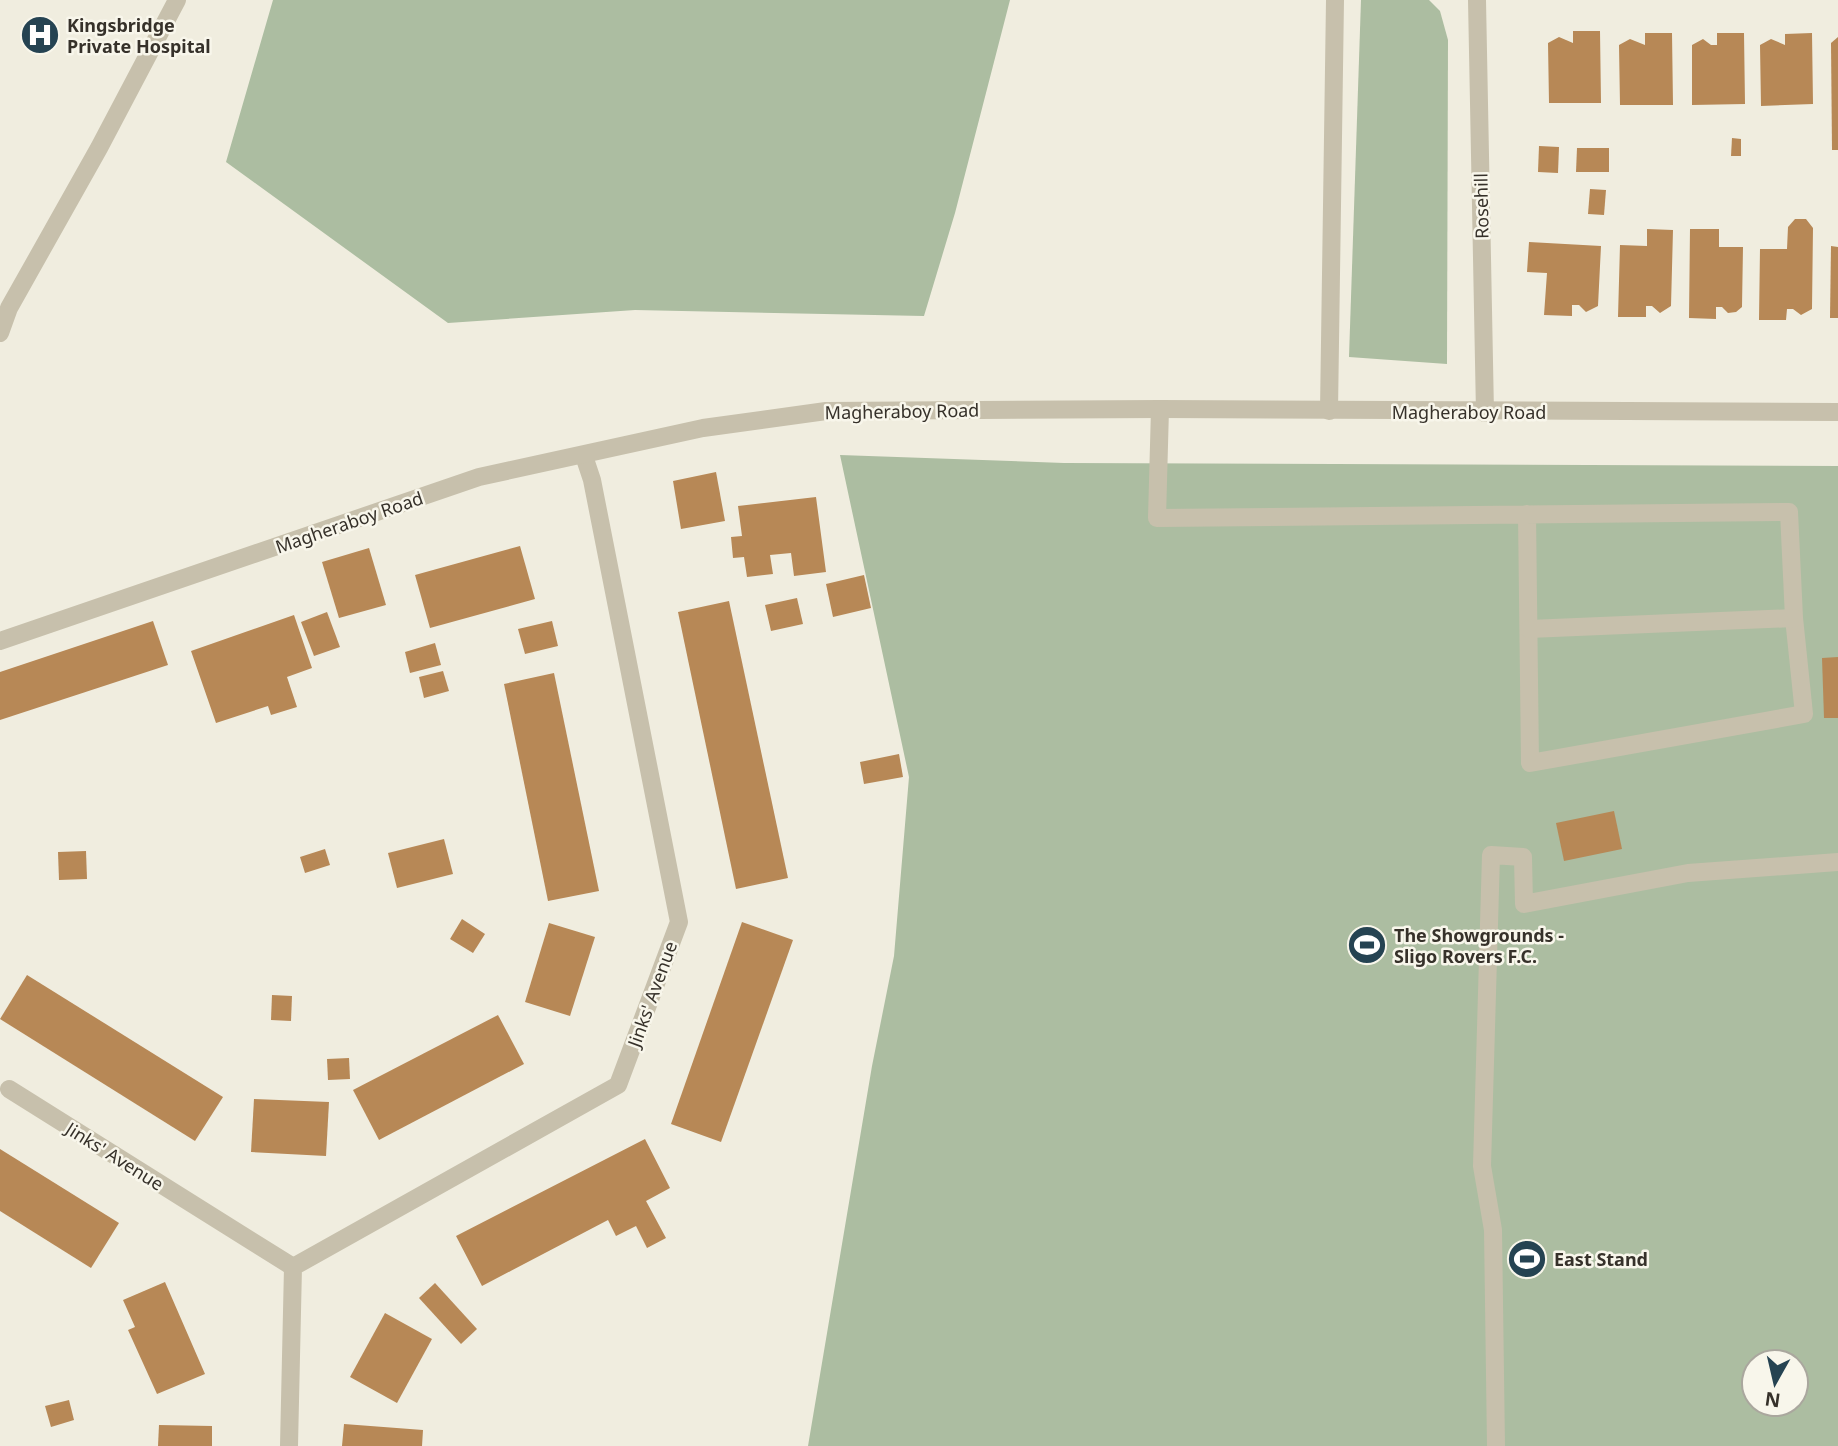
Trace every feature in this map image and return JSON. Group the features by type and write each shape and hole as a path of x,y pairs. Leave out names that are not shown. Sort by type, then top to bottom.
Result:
{"street":[{"path":"0,333 9,308 99,148 177,0"},
{"path":"1329,411 1335,0"},
{"name":"Rosehill","path":"1477,0 1485,413"},
{"path":"1160,409 1157,518 1527,514 1789,512 1794,618 1804,714 1530,763 1527,514"},
{"name":"Magheraboy Road","path":"0,641 479,477 703,428 826,411 1160,409 1485,413 1838,412"},
{"name":"Jinks' Avenue","path":"9,1089 293,1267 618,1085 679,922 592,480 584,456"},
{"path":"1529,629 1794,618"},
{"path":"1496,1446 1493,1230 1482,1166 1490,855 1523,857 1524,904 1688,873 1838,862"},
{"path":"289,1446 293,1267"}],"green space":[{"path":"273,0 1010,0 955,213 924,316 635,310 448,323 226,162"},
{"path":"1361,0 1429,0 1440,11 1448,40 1447,364 1349,357"},
{"name":"The Showgrounds - Sligo Rovers F.C.","path":"840,455 1064,463 1838,466 1838,1446 808,1446 872,1066 894,956 909,777"}],"building":[{"path":"1573,31 1600,31 1601,103 1549,103 1548,43 1559,37 1573,43"},
{"path":"1645,33 1672,33 1673,105 1620,105 1619,45 1630,39 1645,45"},
{"path":"1717,33 1744,33 1745,104 1692,105 1692,45 1703,39 1711,45 1717,45"},
{"path":"1812,33 1813,104 1761,106 1760,45 1771,39 1785,45 1785,34"},
{"path":"1838,37 1838,150 1832,150 1831,43"},
{"path":"1732,138 1741,139 1741,156 1731,156"},
{"path":"1539,146 1559,147 1558,173 1538,172"},
{"path":"1577,148 1609,148 1609,172 1576,172"},
{"path":"1590,189 1606,190 1604,215 1588,214"},
{"path":"1795,219 1806,219 1813,228 1812,309 1801,315 1793,309 1787,309 1786,320 1759,320 1760,249 1787,249 1788,227"},
{"path":"1647,229 1673,230 1671,306 1660,313 1652,306 1646,306 1646,317 1618,317 1620,245 1647,246"},
{"path":"1690,229 1719,229 1719,247 1743,247 1742,307 1736,312 1728,313 1722,307 1716,307 1716,319 1689,318"},
{"path":"1529,242 1601,246 1598,306 1586,312 1579,305 1572,305 1572,316 1544,315 1547,273 1527,272"},
{"path":"1831,246 1838,247 1838,318 1830,318"},
{"path":"716,472 725,521 681,529 673,481"},
{"path":"816,497 826,572 794,576 791,553 770,555 773,574 747,577 744,557 733,558 731,537 742,536 738,506"},
{"path":"520,546 535,599 430,628 415,575"},
{"path":"369,548 386,605 339,618 322,562"},
{"path":"864,575 871,608 833,617 826,584"},
{"path":"797,598 803,624 771,631 765,605"},
{"path":"729,601 788,878 736,889 678,612"},
{"path":"327,612 340,647 314,656 301,622"},
{"path":"294,615 312,668 287,677 297,707 271,715 268,706 216,723 191,651"},
{"path":"153,621 168,665 0,720 0,672"},
{"path":"552,621 558,646 525,654 518,629"},
{"path":"435,643 441,665 410,673 405,652"},
{"path":"1838,657 1838,718 1824,718 1822,658"},
{"path":"443,671 449,691 424,698 419,677"},
{"path":"554,673 599,891 548,901 504,684"},
{"path":"899,754 903,777 864,784 860,762"},
{"path":"1614,811 1622,849 1564,861 1556,823"},
{"path":"444,839 453,874 397,888 388,853"},
{"path":"325,849 330,865 305,873 300,857"},
{"path":"86,851 87,879 59,880 58,852"},
{"path":"462,919 485,934 473,953 450,939"},
{"path":"742,922 793,940 721,1142 671,1124"},
{"path":"549,923 595,937 570,1016 525,1002"},
{"path":"27,975 223,1097 195,1141 0,1019"},
{"path":"272,995 292,996 291,1021 271,1020"},
{"path":"498,1015 524,1064 379,1140 353,1090"},
{"path":"349,1058 350,1079 328,1080 327,1059"},
{"path":"254,1099 329,1102 326,1156 251,1152"},
{"path":"645,1139 670,1188 646,1201 666,1238 647,1248 636,1226 616,1236 608,1220 482,1286 456,1236"},
{"path":"0,1149 119,1223 91,1268 0,1211"},
{"path":"165,1282 205,1374 157,1394 128,1330 135,1327 123,1300"},
{"path":"435,1283 477,1329 461,1344 419,1298"},
{"path":"385,1313 432,1339 397,1403 350,1377"},
{"path":"69,1400 74,1420 51,1427 45,1406"},
{"path":"344,1424 423,1430 422,1446 342,1446"},
{"path":"159,1425 212,1426 212,1446 158,1446"}],"place":[{"name":"Kingsbridge Private Hospital","path":"40,35"},
{"name":"The Showgrounds - Sligo Rovers F.C.","path":"1367,945"},
{"name":"East Stand","path":"1527,1259"}]}
